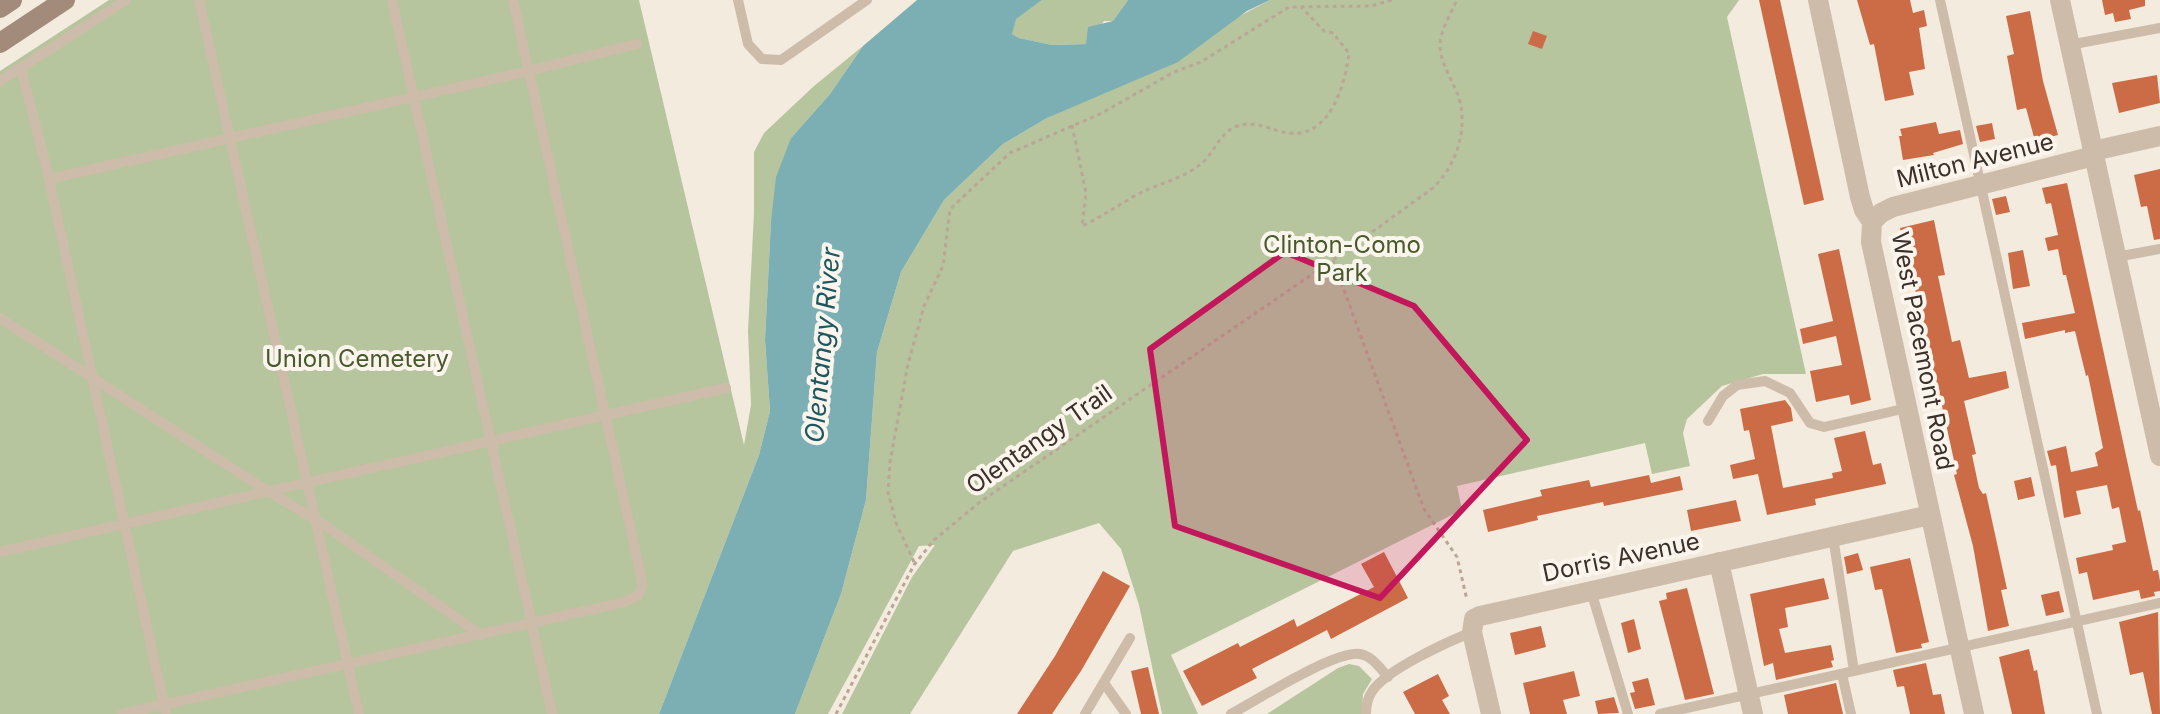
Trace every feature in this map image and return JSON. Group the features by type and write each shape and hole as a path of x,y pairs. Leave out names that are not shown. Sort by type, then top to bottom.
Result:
{"main road":[{"path":"0,8 12,0"},
{"path":"0,43 65,0"}],"street":[{"name":"West Pacemont Road","path":"1818,0 1860,197 1872,222 1871,242 1974,714"},
{"path":"2060,0 2160,456"},
{"name":"Milton Avenue","path":"1872,222 1893,207 2160,136"},
{"name":"Dorris Avenue","path":"1476,624 1591,591 1930,515"},
{"path":"1719,562 1751,704"},
{"path":"1476,624 1491,714"}],"lane":[{"path":"0,81 126,0"},
{"path":"199,0 359,714"},
{"path":"392,0 552,714"},
{"path":"122,714 165,709 621,603 638,596 642,586 513,0"},
{"path":"738,0 748,44 762,59 781,60 867,0"},
{"path":"1940,0 2097,714"},
{"path":"2069,45 2160,28"},
{"path":"49,179 637,44"},
{"path":"21,68 49,179 165,709"},
{"path":"2116,257 2160,249"},
{"path":"0,318 317,521 481,635"},
{"path":"1708,421 1723,396 1737,385 1765,381 1790,393 1810,423 1824,427 1907,408"},
{"path":"0,552 726,388"},
{"path":"1833,537 1854,671"},
{"path":"1591,591 1628,714"},
{"path":"1660,714 1751,704 1854,671 2160,603"},
{"name":"Dorris Avenue","path":"1366,714 1366,702 1373,689 1476,624"},
{"path":"1085,714 1130,638"},
{"path":"1231,714 1339,656 1364,655 1388,677"},
{"path":"1842,674 1851,714"},
{"path":"1104,683 1126,714"}],"path":[{"path":"915,563 901,535 888,492 890,462 908,364 924,306 943,266 950,209 1010,153 1112,107 1174,72 1201,62 1289,7 1371,6 1392,0"},
{"name":"Olentangy Trail","path":"836,714 915,563 934,540 980,502 1433,188 1451,165 1461,138 1462,110 1441,56 1440,43 1457,0"},
{"path":"1072,125 1086,193 1082,226 1137,195 1177,180 1204,162 1218,141 1235,126 1255,123 1289,133 1308,132 1323,120 1338,99 1346,79 1349,53 1333,33 1324,31 1301,7"},
{"path":"1333,260 1424,509 1457,557 1476,624"}],"highlighted area":[{"path":"1285,252 1414,306 1527,440 1380,598 1175,526 1150,349"}],"green space":[{"name":"Union Cemetery","path":"109,0 639,0 744,445 751,405 748,331 754,152 764,133 863,46 830,94 791,138 771,221 765,340 770,411 759,455 659,714 0,714 0,71"},
{"path":"1042,0 1128,0 1113,21 1104,21 1086,44 1052,45 1012,34 1015,19"},
{"name":"Clinton-Como Park","path":"1270,0 1739,0 1727,17 1806,374 1763,374 1722,386 1687,419 1683,433 1690,466 1652,474 1645,443 1457,486 1462,510 1171,655 1198,714 1162,714 1139,605 1121,549 1099,523 1013,551 910,714 842,714 912,577 935,545 919,546 828,714 795,714 841,594 866,500 877,352 901,272 944,200 1003,144"},
{"path":"1349,664 1359,666 1372,679 1363,694 1362,714 1267,714 1338,668"}],"water":[{"name":"Olentangy River","path":"917,0 1042,0 1016,19 1012,34 1052,45 1086,44 1088,27 1113,21 1128,0 1270,0 1247,11 1178,62 1047,118 1003,144 944,200 901,272 877,352 866,500 841,594 795,714 659,714 759,455 770,411 765,340 776,177 791,138 830,94 863,46"}],"building":[{"path":"1759,0 1780,0 1824,200 1804,205"},
{"path":"1857,0 1910,0 1913,13 1924,10 1927,26 1919,28 1925,69 1909,72 1914,95 1885,101 1874,44 1870,45"},
{"path":"2102,0 2145,0 2145,6 2129,10 2131,19 2115,22 2113,13 2105,15"},
{"path":"2030,11 2043,81 2058,135 2035,141 2026,108 2017,110 2007,56 2014,54 2006,16"},
{"path":"1533,31 1547,36 1542,49 1528,44"},
{"path":"2157,75 2160,103 2119,113 2112,83"},
{"path":"1936,122 1939,134 1960,130 1963,144 1934,155 1903,160 1900,129"},
{"path":"1992,123 1995,139 1980,142 1976,126"},
{"path":"2160,169 2160,239 2154,240 2147,206 2141,207 2134,175"},
{"path":"2067,183 2138,511 2153,571 2158,570 2160,581 2160,591 2154,592 2155,596 2141,599 2139,590 2093,600 2087,572 2079,574 2076,558 2113,550 2112,545 2126,542 2119,507 2112,509 2107,485 2076,491 2081,514 2064,518 2056,465 2051,466 2047,451 2066,446 2071,472 2098,466 2095,453 2103,448 2088,375 2075,331 2065,333 2065,330 2025,339 2022,323 2075,313 2058,249 2048,251 2045,238 2058,235 2051,203 2046,204 2042,188"},
{"path":"2006,196 2010,212 1996,215 1992,199"},
{"path":"1934,220 1945,275 1938,276 1952,342 1960,340 1969,378 2006,371 2009,388 1964,401 1976,454 1972,455 1979,488 1983,494 1986,493 2007,589 2001,590 2009,626 1988,631 1973,546 1954,475 1957,474 1900,228"},
{"path":"1839,249 1871,400 1851,405 1849,395 1816,402 1810,371 1842,365 1836,336 1803,344 1800,329 1833,321 1818,254"},
{"path":"2023,250 2030,286 2013,289 2008,253"},
{"path":"1785,400 1791,408 1793,421 1771,426 1783,488 1833,478 1832,473 1842,471 1834,438 1865,431 1873,465 1881,463 1886,484 1815,499 1816,505 1767,515 1758,474 1733,479 1730,465 1755,459 1749,430 1744,431 1740,409"},
{"path":"1649,475 1651,483 1680,476 1683,490 1537,516 1538,520 1488,532 1483,510 1542,496 1540,490 1589,480 1591,487"},
{"path":"2031,477 2035,496 2018,500 2014,481"},
{"path":"1736,500 1741,521 1691,531 1687,510"},
{"path":"1384,552 1408,598 1331,639 1327,630 1252,669 1257,678 1202,706 1183,671 1238,643 1240,647 1294,619 1297,627 1374,587 1361,564"},
{"path":"1858,553 1863,570 1847,574 1844,557"},
{"path":"1910,558 1929,642 1921,644 1922,648 1896,653 1882,589 1875,590 1870,567"},
{"path":"1103,571 1130,586 1081,671 1052,714 1017,714 1055,656"},
{"path":"1824,578 1829,599 1785,608 1788,627 1779,629 1785,653 1831,645 1833,667 1776,680 1773,663 1764,666 1750,594"},
{"path":"1687,588 1714,694 1685,700 1659,601 1667,599 1666,593"},
{"path":"2059,591 2064,612 2046,616 2041,595"},
{"path":"2158,612 2160,714 2152,714 2143,672 2130,675 2119,622"},
{"path":"1634,619 1641,649 1628,653 1621,623"},
{"path":"1541,626 1546,647 1515,655 1510,633"},
{"path":"2029,649 2034,671 2037,670 2045,714 2012,714 1999,657"},
{"path":"1926,663 1933,695 1941,694 1945,714 1910,714 1904,686 1897,687 1893,670"},
{"path":"1148,667 1159,714 1141,714 1131,671"},
{"path":"1574,671 1580,696 1563,700 1567,714 1530,714 1523,683"},
{"path":"1438,674 1449,696 1442,700 1450,714 1415,714 1403,692"},
{"path":"1648,678 1655,705 1635,709 1630,693 1635,692 1632,682"},
{"path":"1836,683 1843,714 1788,714 1784,695"},
{"path":"1614,697 1619,713 1598,714 1595,701"}]}
